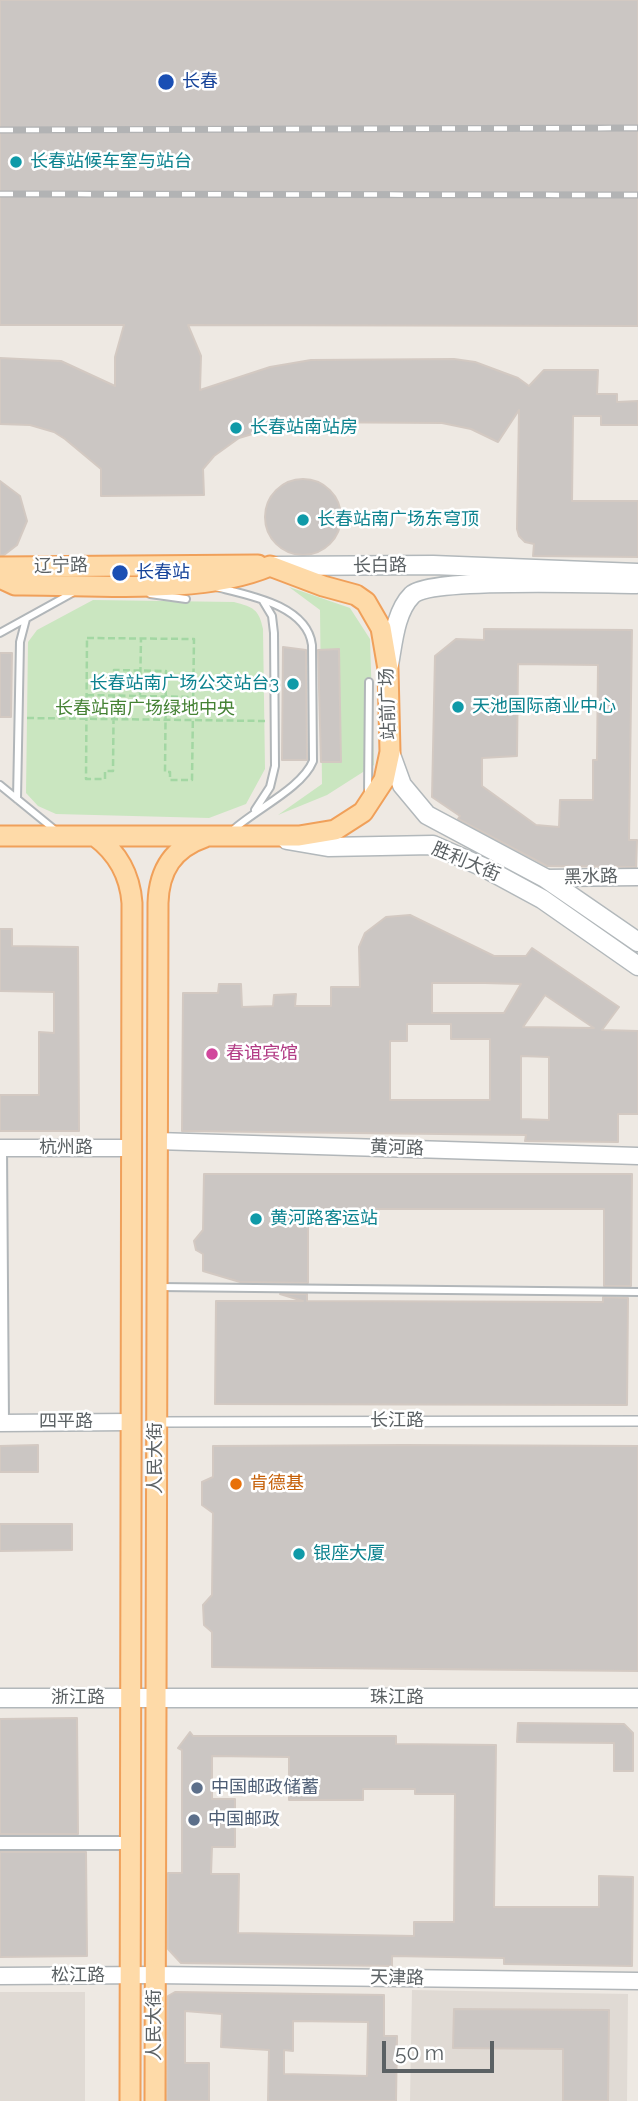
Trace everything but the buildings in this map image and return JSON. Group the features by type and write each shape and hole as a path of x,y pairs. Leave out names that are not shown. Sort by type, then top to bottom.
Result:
{"main road":[{"name":"长白路","path":"122,565 433,565 638,573"},
{"name":"辽宁路","path":"0,567 122,565"},
{"path":"0,578 15,585 203,584 244,577 270,566"},
{"name":"站前广场","path":"1,841 63,836 270,837 328,832 349,823 363,812 384,780 390,752 388,669 381,628 366,602 356,595 270,566"},
{"name":"长白路","path":"388,669 397,624 411,596 422,589 460,584 638,584"},
{"name":"胜利大街","path":"390,752 401,785 411,801 427,814 545,878 638,942"},
{"name":"人民大街","path":"95,836 105,843 124,867 131,890 130,2101"},
{"name":"人民大街","path":"155,2101 158,890 165,866 173,856 183,847 205,836"},
{"name":"胜利大街","path":"270,837 328,847 433,845 484,867 542,900 638,966"},
{"name":"浙江路","path":"0,1698 156,1698"},
{"name":"珠江路","path":"156,1698 638,1698"}],"street":[{"name":"黑水路","path":"545,878 638,877"},
{"name":"黄河路","path":"157,1141 638,1156"},
{"name":"杭州路","path":"0,1148 132,1148"},
{"path":"0,1148 1,1423"},
{"name":"长江路","path":"157,1422 638,1421"},
{"name":"四平路","path":"1,1423 132,1422"},
{"path":"0,1843 131,1843"},
{"name":"松江路","path":"0,1976 155,1975"},
{"name":"天津路","path":"155,1975 638,1981"}],"lane":[{"path":"0,633 88,584"},
{"path":"130,584 158,596 186,599"},
{"path":"203,584 262,599 295,617 311,635 313,761 307,775 254,811 226,836"},
{"path":"254,811 270,787 273,776 274,633 272,616 262,599"},
{"path":"17,799 20,642 26,619"},
{"path":"363,812 369,788 369,682"},
{"path":"0,785 63,836"},
{"path":"157,1287 638,1292"}],"path":[{"path":"88,638 141,638 194,639 192,780 170,780 170,772 165,772 166,671 140,670 114,670 113,771 105,771 105,779 86,779 88,638"},
{"path":"140,696 141,638"},
{"path":"87,695 193,697"},
{"path":"19,718 275,722"}],"shaded area":[{"path":"412,1990 628,1994 627,2101 410,2101"},
{"path":"0,1992 85,1992 85,2101 0,2101"}],"green space":[{"path":"289,587 350,608 370,639 374,765 327,795 278,815 322,784 320,610"},
{"name":"长春站南广场绿地中央","path":"93,600 234,602 250,607 257,613 263,629 265,769 246,804 209,818 56,814 38,806 26,793 28,642 37,630"}],"railway":[{"path":"0,130 638,128"},
{"path":"0,194 638,195"}],"place":[{"name":"长春","path":"166,82"},
{"name":"长春站候车室与站台","path":"16,162"},
{"name":"长春站南站房","path":"236,428"},
{"name":"长春站南广场东穹顶","path":"303,520"},
{"name":"长春站","path":"120,573"},
{"name":"长春站南广场公交站台3","path":"293,684"},
{"name":"天池国际商业中心","path":"458,707"},
{"name":"春谊宾馆","path":"212,1054"},
{"name":"黄河路客运站","path":"256,1219"},
{"name":"肯德基","path":"236,1484"},
{"name":"银座大厦","path":"299,1554"},
{"name":"中国邮政储蓄","path":"197,1788"},
{"name":"中国邮政","path":"194,1820"}]}
